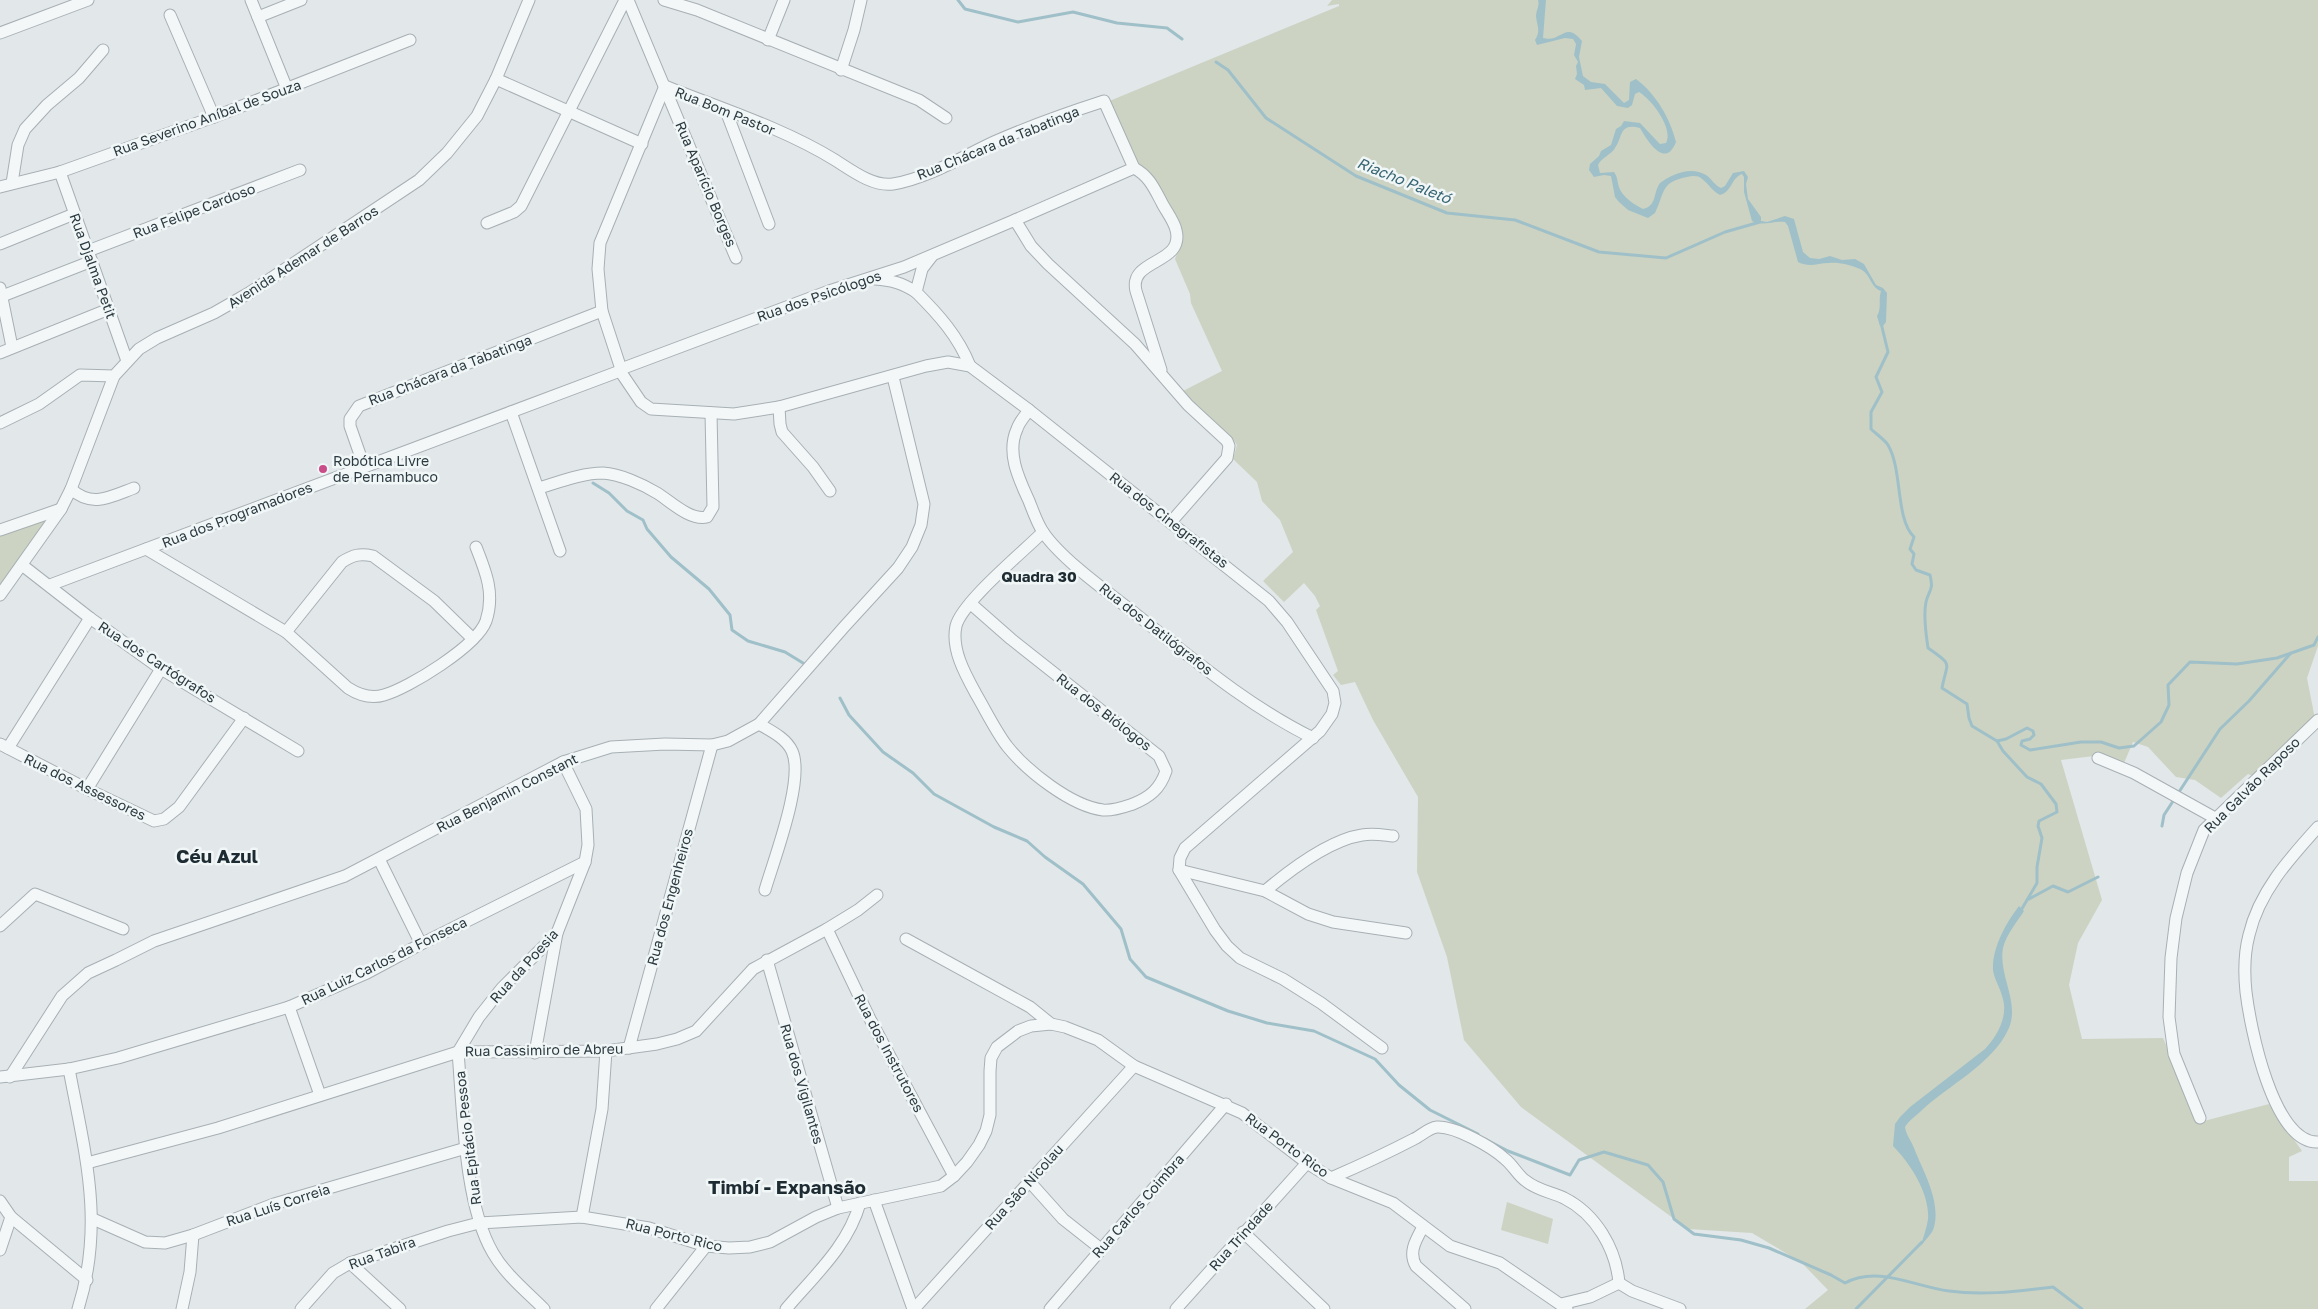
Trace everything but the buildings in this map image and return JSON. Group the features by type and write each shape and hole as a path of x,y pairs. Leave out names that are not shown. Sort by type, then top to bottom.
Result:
{"street":[{"path":"0,32 88,0"},
{"path":"251,0 287,89"},
{"path":"258,17 300,0"},
{"name":"Avenida Ademar de Barros","path":"0,595 61,509 71,489 114,376 126,361 157,338 214,313 249,293 419,180 447,153 477,116 496,79 530,0"},
{"path":"487,223 514,212 522,206 626,0"},
{"name":"Rua Aparício Borges","path":"626,0 665,86 736,258"},
{"path":"664,0 699,5 768,40 919,100 946,118"},
{"path":"768,40 784,0"},
{"path":"841,70 854,30 860,0"},
{"path":"170,15 214,118"},
{"name":"Rua Severino Aníbal de Souza","path":"0,187 60,172 214,118 410,40"},
{"path":"12,183 18,145 25,129 47,105 79,78 103,50"},
{"path":"496,79 642,144"},
{"name":"Rua Bom Pastor","path":"602,311 598,269 600,243 665,86 808,146 874,181 892,185"},
{"name":"Rua Chácara da Tabatinga","path":"892,185 957,161 1038,124 1104,101 1134,168"},
{"path":"726,111 769,224"},
{"path":"1134,168 1144,173 1151,182 1176,230 1176,244 1169,254 1141,269 1135,280 1136,291 1163,374"},
{"name":"Rua dos Psicólogos","path":"620,370 829,291 870,279 934,254 1134,168"},
{"name":"Rua Felipe Cardoso","path":"1,294 300,170"},
{"name":"Rua Djalma Petit","path":"60,172 126,361"},
{"path":"0,244 74,214"},
{"path":"1016,220 1031,246 1048,264 1100,310 1163,374 1188,405 1227,441 1229,446 1228,458 1171,522"},
{"path":"916,292 922,269 934,254"},
{"path":"870,279 888,280 903,284 916,292 955,335 963,347 970,366"},
{"path":"1,294 12,347"},
{"path":"0,353 109,309"},
{"name":"Rua Chácara da Tabatinga","path":"364,466 350,426 350,419 359,406 602,311"},
{"name":"Rua dos Cinegrafistas","path":"602,311 620,370 641,402 652,409 711,413 754,412 948,362 970,366 1029,410 1247,582 1275,608 1314,660 1333,690 1335,703 1326,724 1313,738"},
{"name":"Rua dos Programadores","path":"50,585 620,370"},
{"path":"0,423 26,412 80,375 114,376"},
{"name":"Rua Benjamin Constant","path":"5,1077 62,996 88,973 154,942 315,887 379,859 563,762 611,747 665,744 712,745 728,741 759,724 898,568 912,547 921,526 924,504 893,377"},
{"path":"779,407 782,432 813,467 830,491"},
{"name":"Rua dos Datilógrafos","path":"1029,410 1017,428 1013,445 1014,460 1020,481 1043,532 1067,558 1095,582 1235,690 1275,719 1313,738"},
{"path":"511,412 540,488 560,551"},
{"path":"540,488 579,477 603,473 631,480 656,492 694,515 702,518 707,517 713,508 711,413"},
{"path":"71,489 80,497 88,500 115,495 134,488"},
{"path":"0,530 61,509"},
{"name":"Rua dos Biólogos","path":"970,603 1011,639 1159,756 1166,771 1156,790 1143,800 1122,808 1104,810 1081,804 1026,767 1007,745 990,719 960,662 955,642 956,625 970,603 1043,532"},
{"path":"146,549 286,632 348,688 358,694 370,697 384,695 415,681 455,654 473,639 485,624 490,598 489,581 476,547"},
{"path":"286,632 342,562 353,555 373,556 434,601 473,639"},
{"name":"Rua dos Cartógrafos","path":"22,565 90,618 162,669 298,751"},
{"path":"4,746 90,618"},
{"path":"86,789 162,669"},
{"name":"Rua dos Assessores","path":"4,746 86,789 154,820 164,819 179,807 244,718"},
{"name":"Rua Galvão Raposo","path":"2200,1118 2174,1054 2168,997 2176,918 2187,873 2204,830 2318,720"},
{"path":"759,724 784,739 792,750 796,765 788,811 765,890"},
{"path":"1313,738 1239,799 1185,848 1180,858 1179,870 1214,930 1240,958 1298,989 1382,1048"},
{"name":"Rua dos Engenheiros","path":"629,1048 712,745"},
{"path":"2098,758 2134,773 2215,818"},
{"name":"Rua da Poesia","path":"458,1052 479,1017 502,988 557,933 585,862 588,845 586,809 563,762"},
{"path":"2318,827 2284,866 2260,903 2249,934 2245,956 2246,991 2252,1027 2260,1060 2279,1110 2300,1136 2308,1141 2318,1142"},
{"path":"1264,891 1292,869 1350,837 1378,834 1394,836"},
{"path":"379,859 421,944"},
{"name":"Rua Luiz Carlos da Fonseca","path":"5,1077 69,1069 118,1058 289,1007 339,987 585,862"},
{"path":"1179,870 1264,891 1294,908 1333,922 1406,933"},
{"path":"0,926 35,894 123,928"},
{"name":"Rua Cassimiro de Abreu","path":"87,1163 218,1128 458,1052 535,1053 629,1048 657,1044 696,1031 741,980 768,960 827,929 858,910 877,895"},
{"name":"Rua dos Instrutores","path":"827,929 870,1019 954,1176"},
{"path":"535,1053 557,933"},
{"name":"Rua Porto Rico","path":"906,939 1030,1007 1051,1024"},
{"name":"Rua dos Vigilantes","path":"768,960 838,1208"},
{"path":"289,1007 320,1095"},
{"name":"Rua Porto Rico","path":"479,1223 582,1217 649,1228 706,1246 743,1248 770,1242 816,1217 838,1208 941,1186 954,1176 979,1145 986,1131 990,1115 991,1058 997,1047 1018,1031 1031,1026 1051,1024 1065,1027 1098,1040 1134,1066 1165,1081 1226,1104 1258,1123 1307,1163 1331,1178 1394,1203 1450,1246 1500,1263 1564,1307"},
{"path":"582,1217 602,1109 606,1050"},
{"name":"Rua Epitácio Pessoa","path":"458,1052 466,1148 479,1223 493,1254 544,1309"},
{"name":"Rua São Nicolau","path":"914,1309 1134,1066"},
{"path":"69,1069 87,1163 93,1219 87,1280 78,1309"},
{"name":"Rua Carlos Coimbra","path":"1050,1309 1226,1104"},
{"path":"1331,1178 1417,1138 1431,1128 1445,1128 1456,1131 1505,1159 1524,1181 1564,1198 1588,1216 1611,1247 1618,1267 1619,1284"},
{"name":"Rua Luís Correia","path":"93,1219 145,1242 165,1243 193,1235 274,1204 466,1148"},
{"name":"Rua Trindade","path":"1176,1309 1307,1163"},
{"path":"1029,1181 1063,1219 1101,1249"},
{"path":"874,1200 914,1309"},
{"path":"0,1201 11,1217 87,1280"},
{"path":"786,1309 840,1246 855,1220 860,1203"},
{"path":"0,1250 11,1217"},
{"name":"Rua Tabira","path":"301,1309 333,1273 350,1263 448,1230 479,1223"},
{"path":"1424,1227 1416,1242 1411,1258 1416,1266 1465,1309"},
{"path":"1244,1232 1324,1309"},
{"path":"182,1309 190,1272 193,1235"},
{"path":"656,1309 706,1246"},
{"path":"350,1263 400,1309"},
{"path":"1564,1307 1619,1284"},
{"path":"1619,1284 1632,1291 1680,1309"}],"green space":[{"path":"1332,0 2318,0 2318,646 2307,678 2315,719 2253,776 2248,774 2221,798 2195,780 2176,777 2148,747 2133,742 2124,763 2102,755 2061,760 2102,900 2078,943 2069,985 2082,1039 2163,1038 2200,1122 2269,1104 2302,1151 2289,1157 2289,1181 2318,1181 2318,1309 1805,1309 1828,1290 1801,1262 1752,1233 1688,1229 1521,1107 1464,1040 1447,957 1417,872 1418,797 1373,720 1355,682 1341,685 1333,675 1338,671 1316,610 1320,606 1315,596 1304,583 1284,602 1263,581 1293,552 1280,520 1262,501 1257,482 1233,459 1237,445 1232,438 1181,392 1222,371 1191,303 1190,294 1175,259 1180,246 1134,163 1107,102 1339,6 1339,4 1327,6"},
{"path":"61,509 0,595 0,531"},
{"path":"1507,1202 1553,1219 1548,1244 1501,1230"}],"water":[{"path":"1538,0 1546,0 1543,38 1555,38 1567,32 1576,35 1582,41 1579,57 1583,76 1591,82 1605,84 1624,103 1629,100 1630,82 1636,79 1656,99 1666,115 1673,133 1676,142 1672,150 1662,153 1656,150 1640,128 1628,127 1623,132 1618,144 1598,165 1600,173 1614,172 1623,194 1643,209 1653,202 1660,183 1676,174 1688,171 1700,172 1721,188 1725,186 1733,173 1744,171 1748,177 1746,184 1748,199 1761,217 1761,221 1767,222 1785,216 1794,219 1803,252 1810,258 1819,259 1830,256 1842,260 1855,259 1864,264 1876,285 1883,288 1887,293 1886,322 1883,326 1880,326 1877,316 1881,291 1875,287 1864,271 1840,263 1802,264 1798,262 1788,226 1785,222 1756,223 1752,221 1744,192 1744,177 1742,174 1738,176 1727,191 1720,195 1697,176 1678,179 1668,185 1655,213 1648,218 1628,210 1619,202 1615,197 1611,176 1594,177 1589,170 1590,164 1599,156 1601,151 1611,145 1616,129 1624,121 1640,123 1660,144 1666,143 1668,137 1664,122 1655,107 1639,92 1635,94 1632,105 1628,108 1617,106 1601,88 1585,90 1584,85 1575,79 1578,62 1574,55 1576,44 1573,39 1565,38 1537,45 1535,40 1538,31 1536,16"},
{"path":"2019,906 2024,911 2004,943 2002,958 2012,1010 2008,1030 1992,1053 1933,1101 1905,1127 1930,1186 1935,1207 1936,1217 1933,1229 1921,1246 1928,1219 1926,1199 1912,1170 1893,1146 1895,1124 1910,1107 1985,1049 1998,1031 2003,1017 2004,1003 1993,970 1993,962 2001,936"}],"waterway":[{"name":"Riacho Paletó","path":"958,0 965,9 1018,22 1073,12 1117,23 1167,28 1182,39"},
{"name":"Riacho Paletó","path":"1216,62 1228,70 1266,118 1356,176 1447,213 1515,220 1599,252 1666,258 1725,232 1760,222"},
{"path":"1881,323 1888,352 1876,377 1882,392 1871,412 1871,429 1888,445 1893,456 1904,518 1908,529 1914,537 1910,549 1914,554 1912,564 1916,570 1930,575 1931,587 1925,607 1926,631 1928,648 1942,658 1947,665 1942,688 1967,704 1972,726 1997,741 2003,751 2027,777 2041,784 2056,804 2057,812 2039,821 2038,826 2042,838 2037,867 2037,883 2020,912"},
{"path":"593,483 609,493 627,511 643,520 647,529 671,557 709,589 730,615 732,630 748,641 785,652 803,663"},
{"path":"1997,741 2006,739 2027,728 2033,731 2034,735 2030,739 2022,741 2021,745 2030,750 2081,742 2101,742 2119,748 2134,746 2161,722 2169,705 2168,685 2190,662 2237,664 2277,658 2314,645 2318,637"},
{"path":"2162,826 2164,815 2220,729 2249,701 2290,654"},
{"path":"840,698 849,715 883,752 913,773 934,794 994,827 1027,841 1045,857 1083,884 1121,929 1130,959 1146,977 1228,1011 1267,1023 1314,1031 1375,1059 1399,1085 1430,1110 1478,1134"},
{"path":"2029,899 2053,886 2068,892 2098,877"},
{"path":"1485,1139 1508,1151 1570,1175 1579,1160 1604,1152 1648,1165 1663,1182 1674,1219 1694,1234 1741,1240 1769,1248 1845,1283 1870,1276 1897,1279 1936,1289 1975,1293 2053,1287 2082,1309"},
{"path":"1856,1309 1922,1242"}],"place":[{"name":"Robótica Livre de Pernambuco","path":"323,469"}],"district":[{"name":"Quadra 30","path":"1039,577"},
{"name":"Céu Azul","path":"217,856"},
{"name":"Timbí - Expansão","path":"787,1187"}]}
